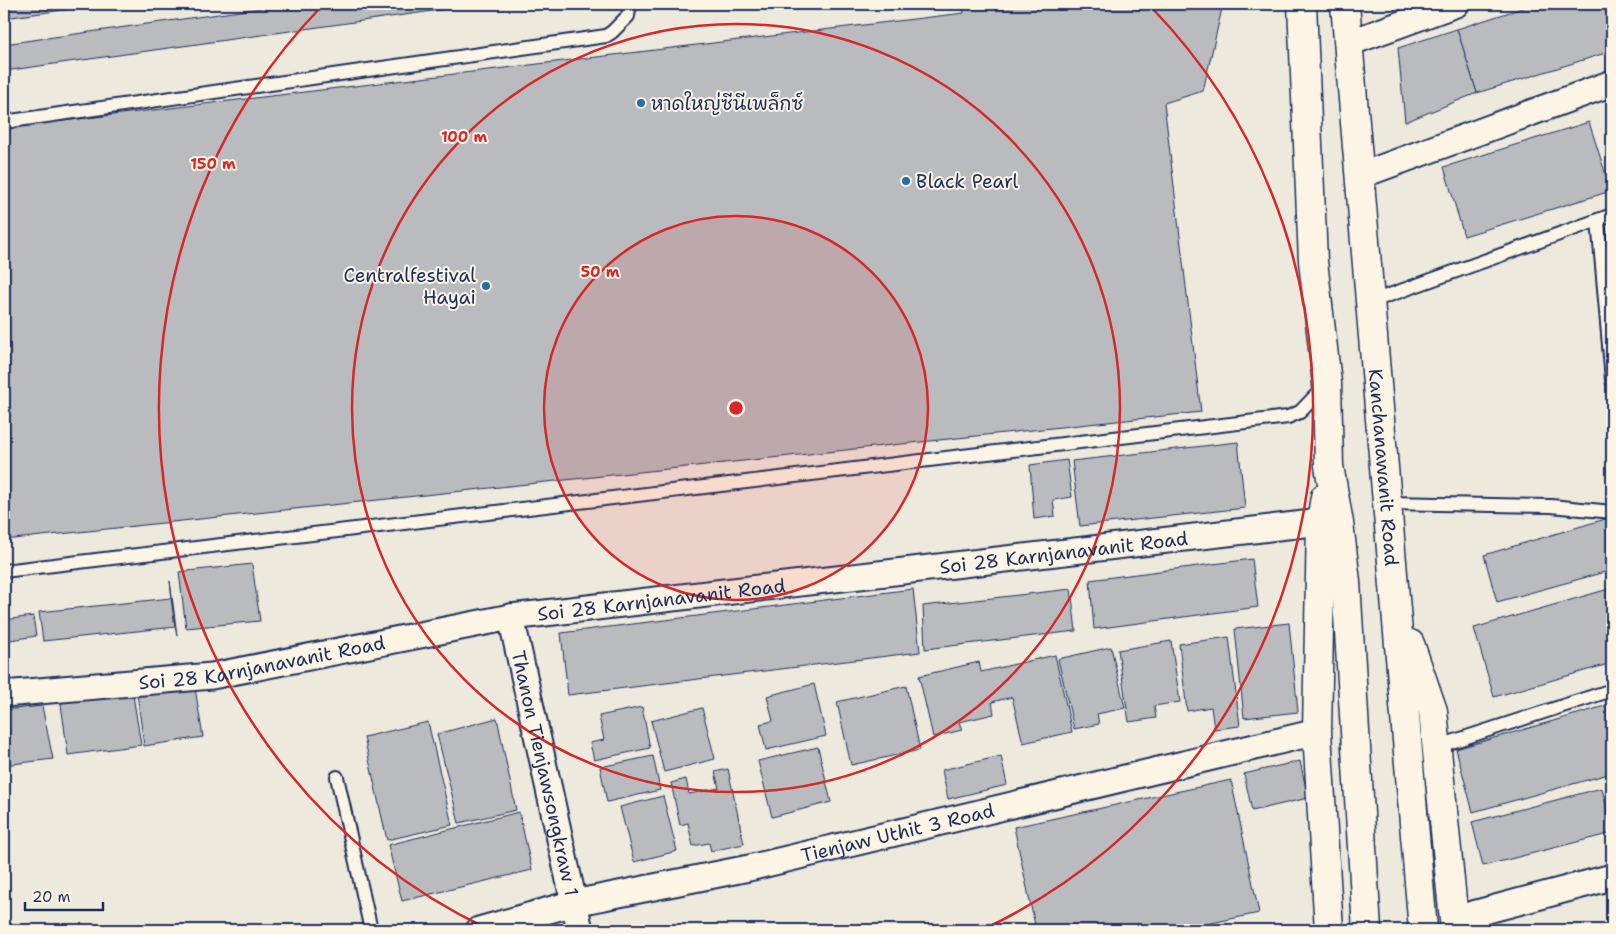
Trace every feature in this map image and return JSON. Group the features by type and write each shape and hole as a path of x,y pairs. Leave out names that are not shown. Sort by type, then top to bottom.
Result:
{"main road":[{"path":"1302,4 1313,261 1328,383 1329,466 1321,522 1317,732 1327,930"},
{"name":"Kanchanawanit Road","path":"1345,4 1423,930"},
{"path":"1329,466 1339,523 1346,582 1367,930"},
{"path":"1396,605 1433,711 1454,925"}],"street":[{"path":"1348,43 1456,4"},
{"path":"1359,176 1612,83"},
{"name":"Soi 28 Karnjanavanit Road","path":"4,694 212,676 511,617 1321,522"},
{"name":"Thanon Tienjawsongkraw 1","path":"511,617 580,930"},
{"name":"Tienjaw Uthit 3 Road","path":"479,930 574,904 749,868 1317,732"},
{"path":"1454,925 1612,877"}],"lane":[{"path":"4,122 606,36 628,16 630,4"},
{"path":"1370,302 1612,215"},
{"path":"1598,220 1612,380"},
{"path":"4,571 1292,416 1300,412 1328,383"},
{"path":"1387,503 1551,506 1612,512"},
{"path":"1436,747 1612,690"},
{"path":"337,777 371,930"}],"building":[{"path":"4,4 108,4 4,18"},
{"path":"290,4 483,4 4,71 4,44"},
{"path":"962,4 1223,4 1203,91 1164,103 1201,412 4,540 4,128 964,13"},
{"path":"1535,4 1612,4 1612,51 1477,93 1457,29"},
{"path":"1457,29 1477,93 1405,122 1398,48"},
{"path":"1589,122 1611,191 1464,236 1444,167"},
{"path":"1238,442 1245,508 1080,526 1072,461"},
{"path":"1067,460 1072,497 1053,500 1055,516 1034,519 1030,465"},
{"path":"1612,517 1612,570 1497,602 1484,555"},
{"path":"1252,559 1258,607 1094,629 1090,580"},
{"path":"252,564 260,621 186,628 179,572"},
{"path":"170,581 177,635 175,627"},
{"path":"1612,588 1612,663 1494,697 1474,628"},
{"path":"913,589 920,652 568,695 561,633"},
{"path":"1071,589 1076,631 925,649 923,606"},
{"path":"171,598 175,627 43,641 39,612"},
{"path":"33,616 36,636 4,641 4,620"},
{"path":"1289,623 1298,712 1244,718 1235,629"},
{"path":"1229,637 1240,726 1214,729 1211,707 1187,711 1179,644"},
{"path":"1171,641 1180,702 1154,706 1156,718 1129,722 1118,650"},
{"path":"1111,647 1125,708 1097,714 1099,724 1074,729 1058,659"},
{"path":"1055,655 1072,732 1023,743 1012,697 992,702 994,714 959,722 962,730 933,737 919,676 979,662 981,672"},
{"path":"38,681 44,743 4,747 4,685"},
{"path":"194,682 203,737 144,746 136,686"},
{"path":"814,684 826,736 766,750 760,724 773,721 767,696"},
{"path":"906,686 920,750 851,765 837,702"},
{"path":"132,689 141,745 68,755 60,697"},
{"path":"1612,704 1612,773 1473,812 1456,749"},
{"path":"42,706 53,759 4,765 4,710"},
{"path":"642,707 650,748 594,760 590,743 604,740 599,716"},
{"path":"702,708 715,759 664,772 651,721"},
{"path":"497,718 516,810 459,823 437,734"},
{"path":"428,722 452,825 387,840 364,737"},
{"path":"818,747 831,802 772,817 758,761"},
{"path":"653,756 660,790 607,802 600,767"},
{"path":"1001,756 1007,785 948,799 942,770"},
{"path":"1300,761 1308,798 1252,811 1244,774"},
{"path":"728,769 744,844 711,851 709,843 693,846 688,823 680,825 671,783 686,779 689,794 719,788 715,772"},
{"path":"1231,780 1259,913 1178,930 1036,930 1014,827"},
{"path":"1602,788 1612,833 1483,866 1472,822"},
{"path":"663,796 677,851 634,862 620,807"},
{"path":"519,812 532,870 402,901 388,845"}],"place":[{"name":"หาดใหญ่ซีนีเพล็กซ์","path":"641,103"},
{"name":"Black Pearl","path":"906,181"},
{"name":"Centralfestival Hayai","path":"486,286"}]}
